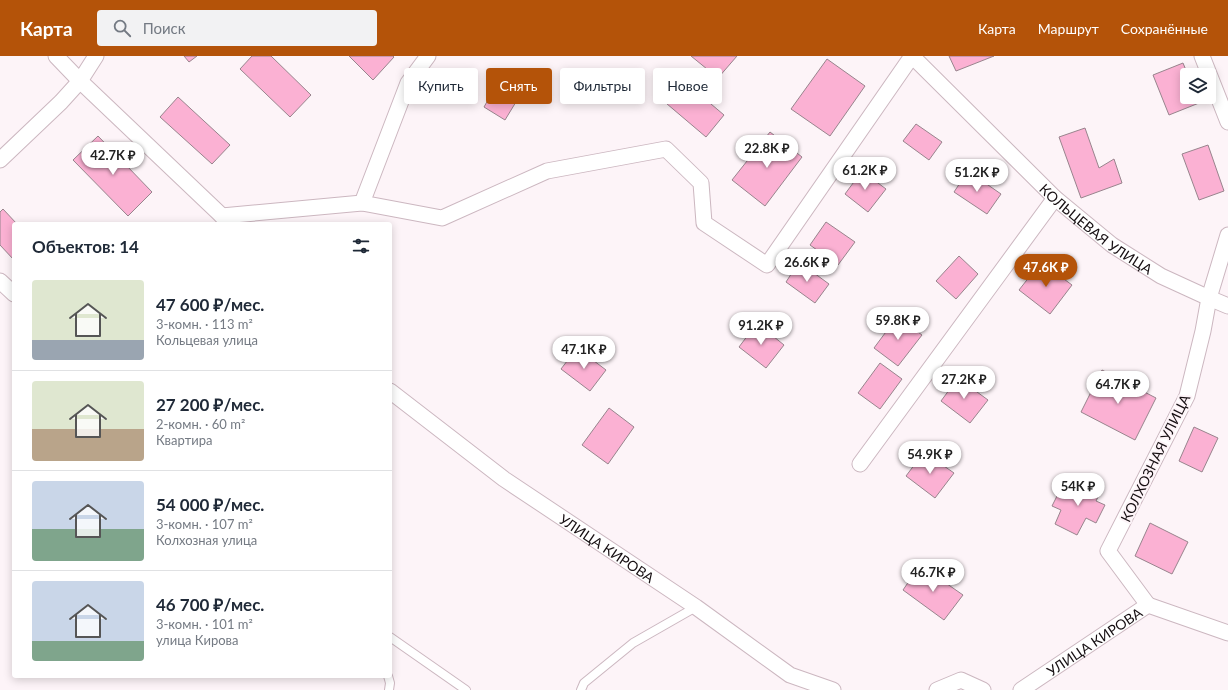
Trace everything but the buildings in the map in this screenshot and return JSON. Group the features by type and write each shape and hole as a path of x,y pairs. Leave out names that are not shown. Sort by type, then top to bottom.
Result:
{"street":[{"path":"56,56 80,81 225,220 362,203 442,218 547,171 666,149 701,183 704,223 767,265 912,56"},
{"path":"0,160 61,102 80,81 96,56"},
{"path":"362,203 408,83 428,56"},
{"name":"КОЛЬЦЕВАЯ УЛИЦА","path":"912,56 1055,198 1112,245 1161,276 1228,306"},
{"path":"1202,56 1228,122"},
{"path":"860,464 1055,198"},
{"path":"1209,298 1228,235"},
{"path":"0,281 12,292"},
{"name":"КОЛХОЗНАЯ УЛИЦА","path":"1148,605 1108,551 1187,396 1203,331 1209,298"},
{"name":"УЛИЦА КИРОВА","path":"392,393 504,480 696,607 790,675 833,690"},
{"path":"1148,605 1228,633"},
{"name":"УЛИЦА КИРОВА","path":"1020,690 1148,605"},
{"path":"937,690 961,680 983,690"}],"lane":[{"path":"581,690 584,683 633,643 696,607"},
{"path":"392,638 466,690"},
{"path":"388,678 390,684 389,690"}]}
